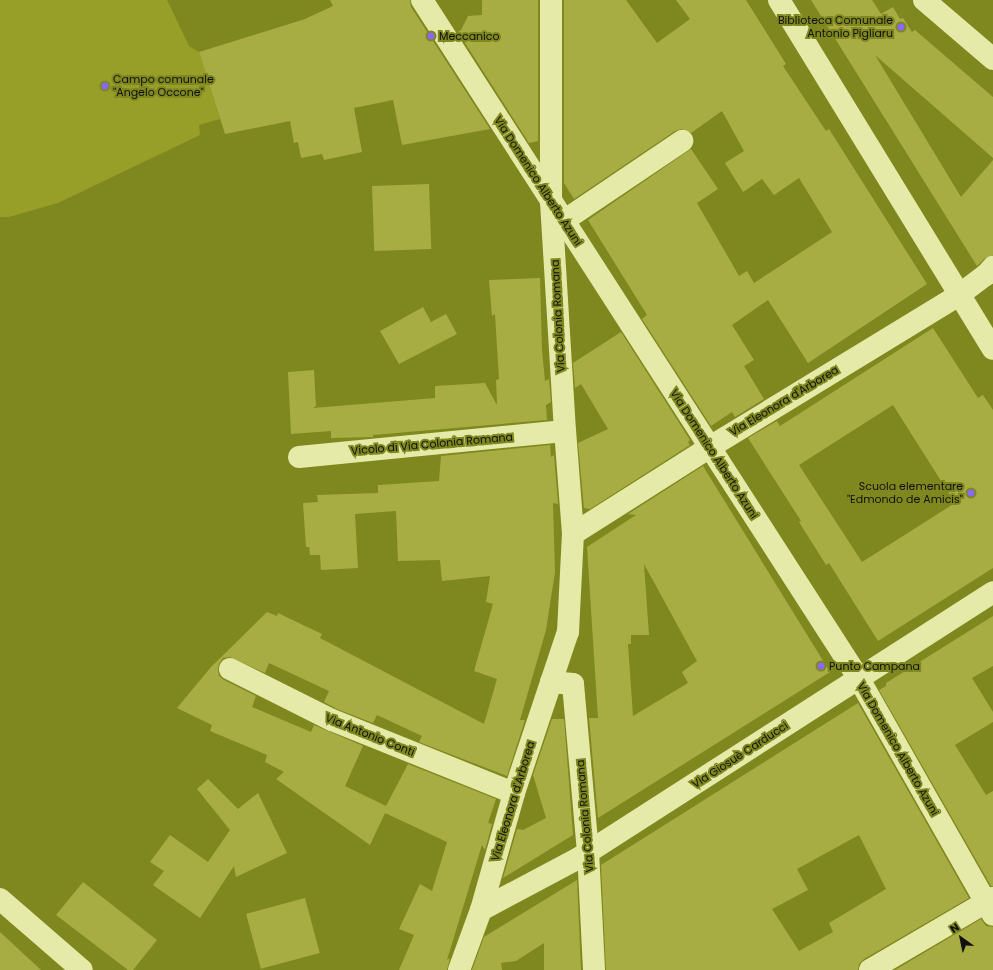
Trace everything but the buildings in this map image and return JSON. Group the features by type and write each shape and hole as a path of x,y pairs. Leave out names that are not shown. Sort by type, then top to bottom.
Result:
{"street":[{"name":"Via Domenico Alberto Azuni","path":"422,0 551,202 558,224 710,447 859,679 990,905"},
{"path":"551,0 551,202"},
{"path":"779,0 993,349"},
{"path":"924,0 993,59"},
{"path":"558,224 682,141"},
{"name":"Via Colonia Romana","path":"558,224 565,431 573,534 568,632"},
{"name":"Via Eleonora d'Arborea","path":"573,534 710,447 959,295 986,275 993,267"},
{"name":"Vicolo di Via Colonia Romana","path":"299,457 565,431"},
{"name":"Via Giosuè Carducci","path":"481,910 588,851 993,592"},
{"name":"Via Eleonora d'Arborea","path":"459,970 481,910 514,794 568,632"},
{"name":"Via Antonio Conti","path":"230,669 332,720 514,794"},
{"name":"Via Colonia Romana","path":"551,682 573,684 588,851 594,970"},
{"path":"0,899 82,970"},
{"path":"870,970 990,905"}],"shaded area":[{"name":"Campo comunale \"Angelo Occone\"","path":"0,0 167,0 189,46 199,52 220,119 199,125 200,135 58,203 9,217 0,217"}],"place":[{"name":"Biblioteca Comunale Antonio Pigliaru","path":"901,27"},
{"name":"Meccanico","path":"431,36"},
{"name":"Campo comunale \"Angelo Occone\"","path":"105,86"},
{"name":"Scuola elementare \"Edmondo de Amicis\"","path":"971,493"},
{"name":"Punto Campana","path":"821,666"}]}
